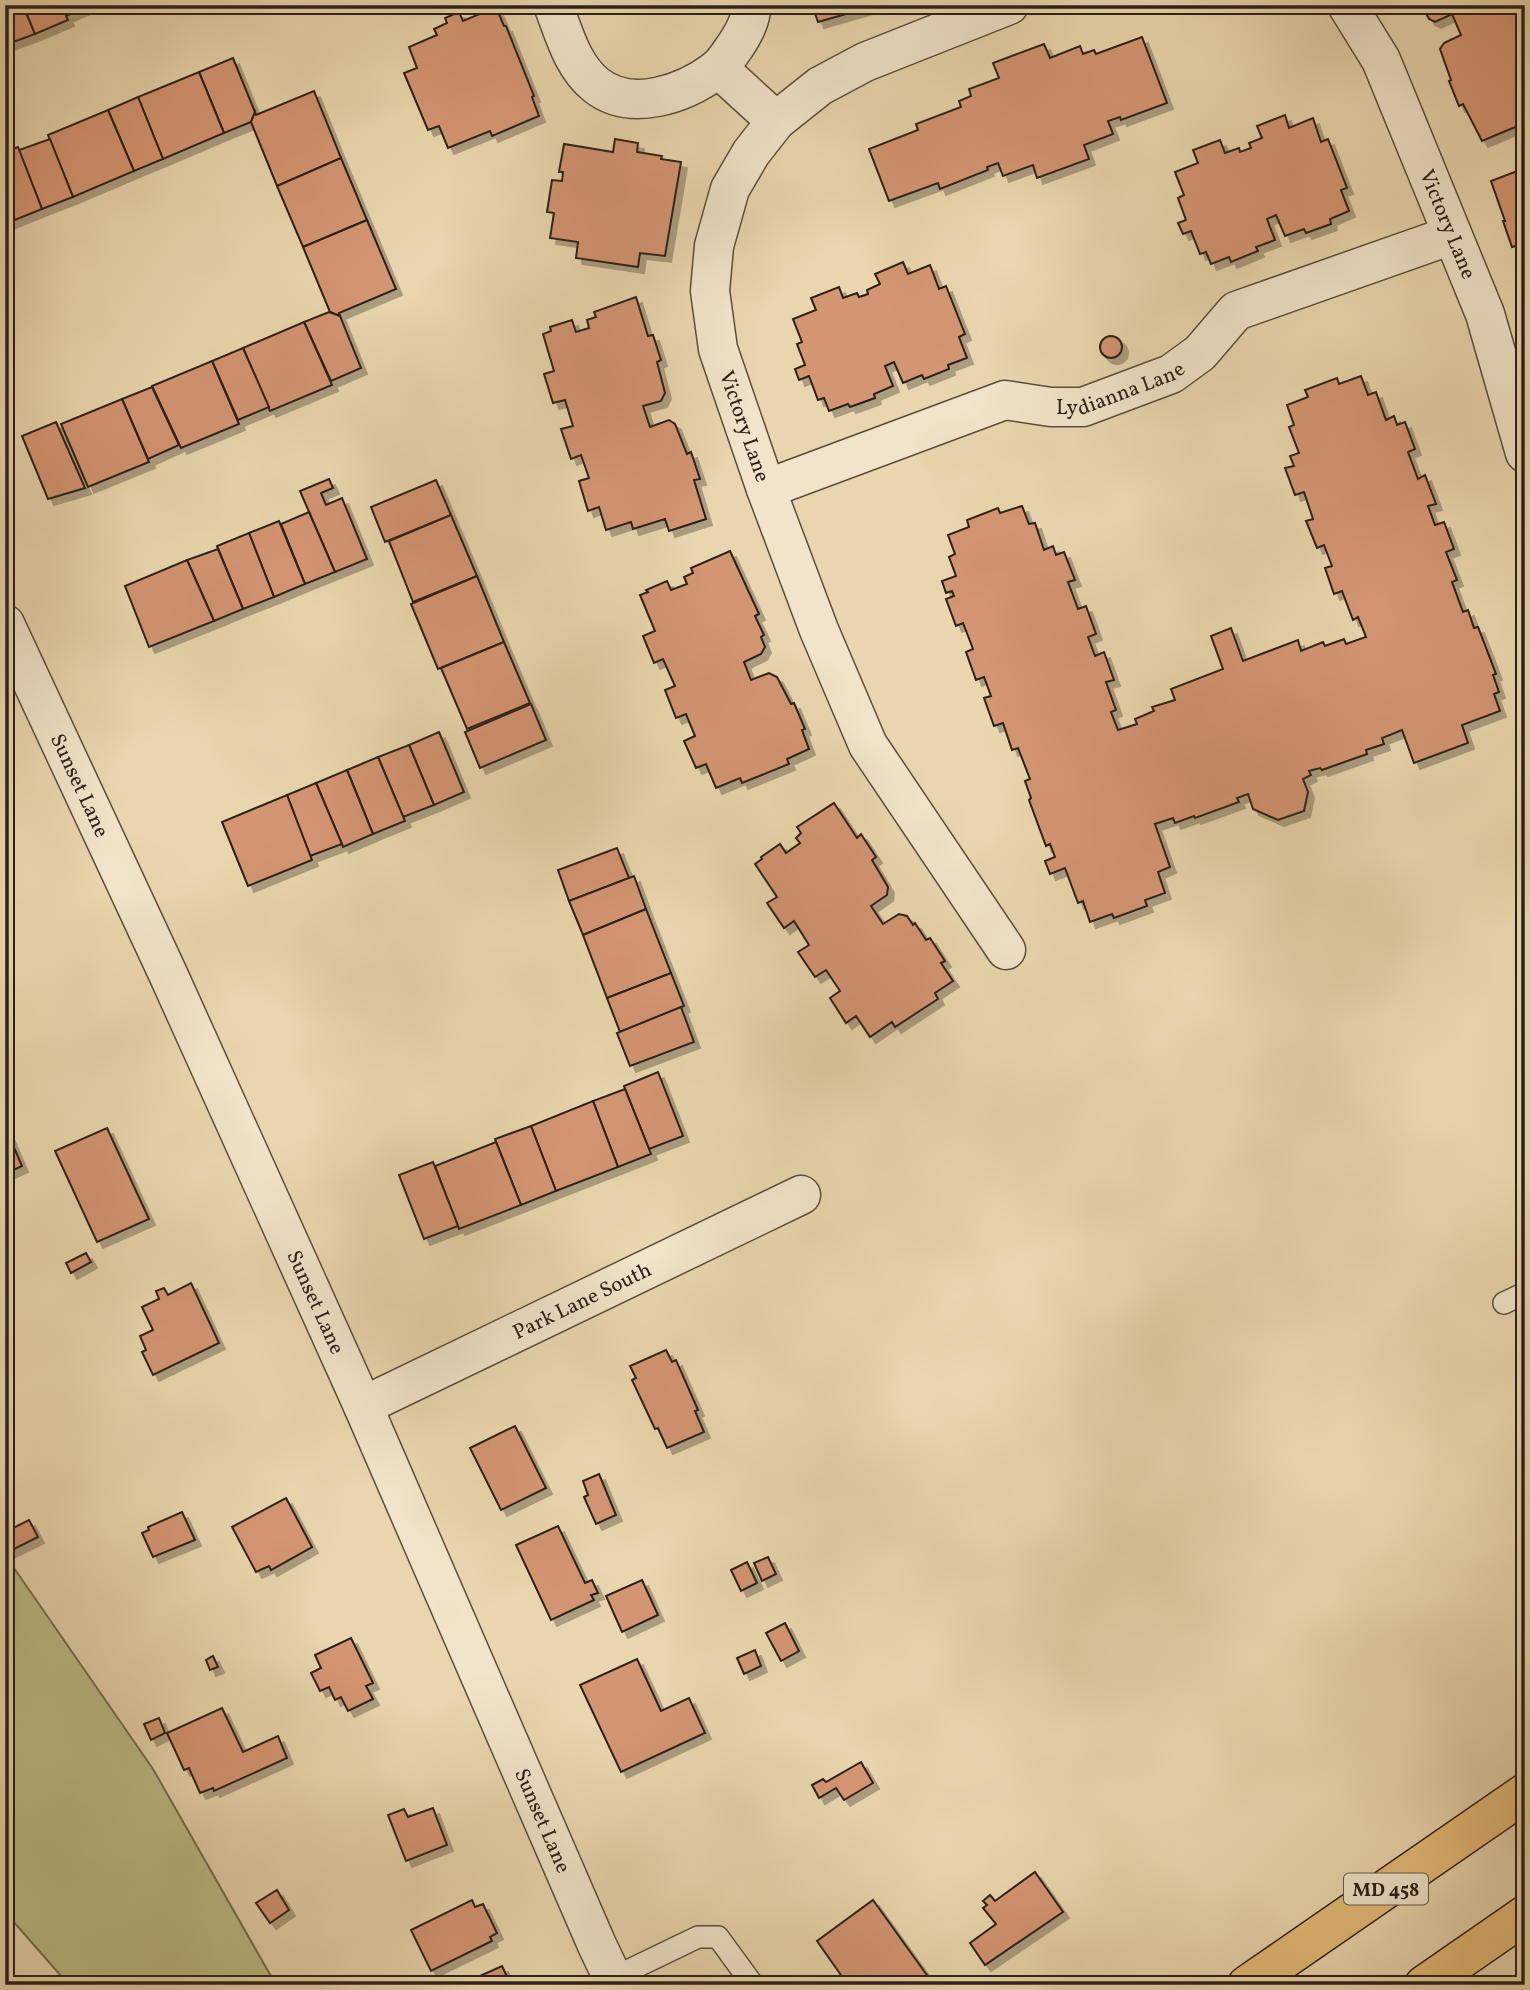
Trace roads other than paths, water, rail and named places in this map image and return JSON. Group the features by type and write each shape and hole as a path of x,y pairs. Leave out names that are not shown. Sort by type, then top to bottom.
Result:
{"main road":[{"name":"MD 458","path":"1247,1985 1525,1793"},
{"path":"1424,1985 1525,1915"}],"street":[{"path":"553,5 577,65 597,86 623,99 659,97 686,89 718,68 743,35 752,10 751,5"},
{"name":"Victory Lane","path":"1347,5 1381,60 1485,314 1525,453"},
{"name":"Victory Lane","path":"1000,7 866,62 820,86 776,121 751,153 730,189 714,246 710,291 718,349 766,489 819,630 868,746 1006,950"},
{"path":"718,68 776,121"},
{"name":"Lydianna Lane","path":"766,489 1005,400 1051,407 1083,407 1171,373 1200,353 1236,312 1452,235"},
{"name":"Sunset Lane","path":"5,624 168,974 363,1406 614,1981"},
{"name":"Park Lane South","path":"363,1406 802,1195"}],"lane":[{"path":"1504,1303 1525,1293"},
{"path":"614,1981 698,1937 718,1937 753,1985"}]}
